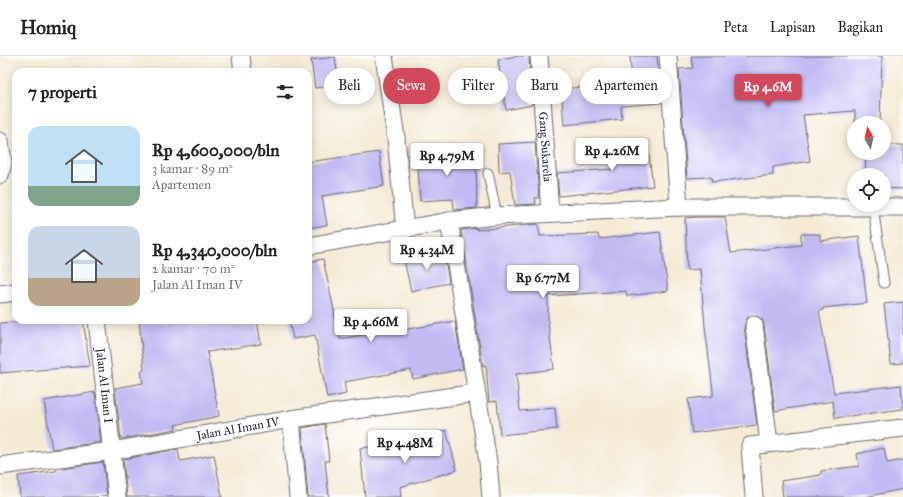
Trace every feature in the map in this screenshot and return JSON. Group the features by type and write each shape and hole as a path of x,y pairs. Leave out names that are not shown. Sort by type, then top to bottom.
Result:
{"street":[{"path":"241,56 242,68"},
{"path":"384,56 396,138 405,230"},
{"name":"Gang Sukarela","path":"539,56 550,213"},
{"path":"668,56 679,208"},
{"path":"0,141 3,162 0,175"},
{"path":"312,245 449,221 497,216 679,208 847,207"},
{"path":"891,207 903,207"},
{"path":"449,221 488,462 491,497"},
{"path":"0,294 12,292"},
{"name":"Jalan Al Iman I","path":"97,324 117,497"},
{"path":"754,325 769,443"},
{"name":"Jalan Al Iman IV","path":"0,466 112,451 291,419 476,394"},
{"path":"291,419 298,497"},
{"path":"754,497 750,446 903,428"}],"lane":[{"path":"488,173 497,216"},
{"path":"874,212 884,283"}],"building":[{"path":"529,56 530,68 516,68 516,104 532,105 506,110 505,104 508,104 508,68 499,68 498,59"},
{"path":"630,56 657,56 658,68 631,68"},
{"path":"691,56 882,56 880,116 855,116 855,111 803,115 810,161 773,167 773,175 712,182 711,177 687,178 679,69 693,68"},
{"path":"335,57 337,68 324,68 324,87 315,88 311,60"},
{"path":"580,87 580,104 648,104 621,106 622,119 564,125 562,104 572,104 572,88"},
{"path":"647,140 653,186 559,196 557,173 615,169 611,144"},
{"path":"535,142 539,198 535,198 536,204 515,205 510,171 499,172 498,144"},
{"path":"891,145 903,145 903,189 891,188 891,168 865,168 866,160 891,160"},
{"path":"458,146 460,161 476,160 477,208 454,210 453,199 420,201 417,148"},
{"path":"379,152 384,186 322,196 327,225 312,227 312,161"},
{"path":"725,217 731,253 801,245 801,234 820,234 820,241 859,236 867,303 823,308 823,310 819,311 834,393 901,385 903,409 835,418 833,401 775,411 764,324 762,319 753,315 748,317 744,326 757,425 692,433 688,399 713,396 700,269 687,270 685,218"},
{"path":"538,224 540,236 598,234 599,239 660,232 668,291 627,296 626,291 548,296 548,322 554,369 516,374 520,411 555,408 557,429 500,435 497,401 489,402 486,365 483,366 461,230 477,228 477,230"},
{"path":"444,251 449,283 411,291 404,260"},
{"path":"323,259 336,320 344,320 345,328 338,329 340,339 455,321 463,369 413,379 411,370 344,382 346,394 327,398 315,335 293,339 290,324 312,324 312,261"},
{"path":"903,302 903,363 891,364 884,304"},
{"path":"12,322 12,324 84,324 90,366 0,373 0,323"},
{"path":"139,324 258,324 261,344 207,352 219,416 175,425 176,429 121,439 115,388 143,383 141,371 144,370"},
{"path":"95,392 101,442 52,449 44,401"},
{"path":"325,424 329,461 325,461 329,497 308,497 302,428"},
{"path":"446,430 457,470 400,487 401,497 365,497 360,448 419,442 418,438"},
{"path":"884,448 887,463 903,460 903,489 865,497 783,497 781,481 821,475 821,471 859,466 857,454"},
{"path":"178,449 180,461 214,455 222,497 127,497 123,459"},
{"path":"103,462 107,495 95,497 20,497 18,476 56,471 56,469"}]}
